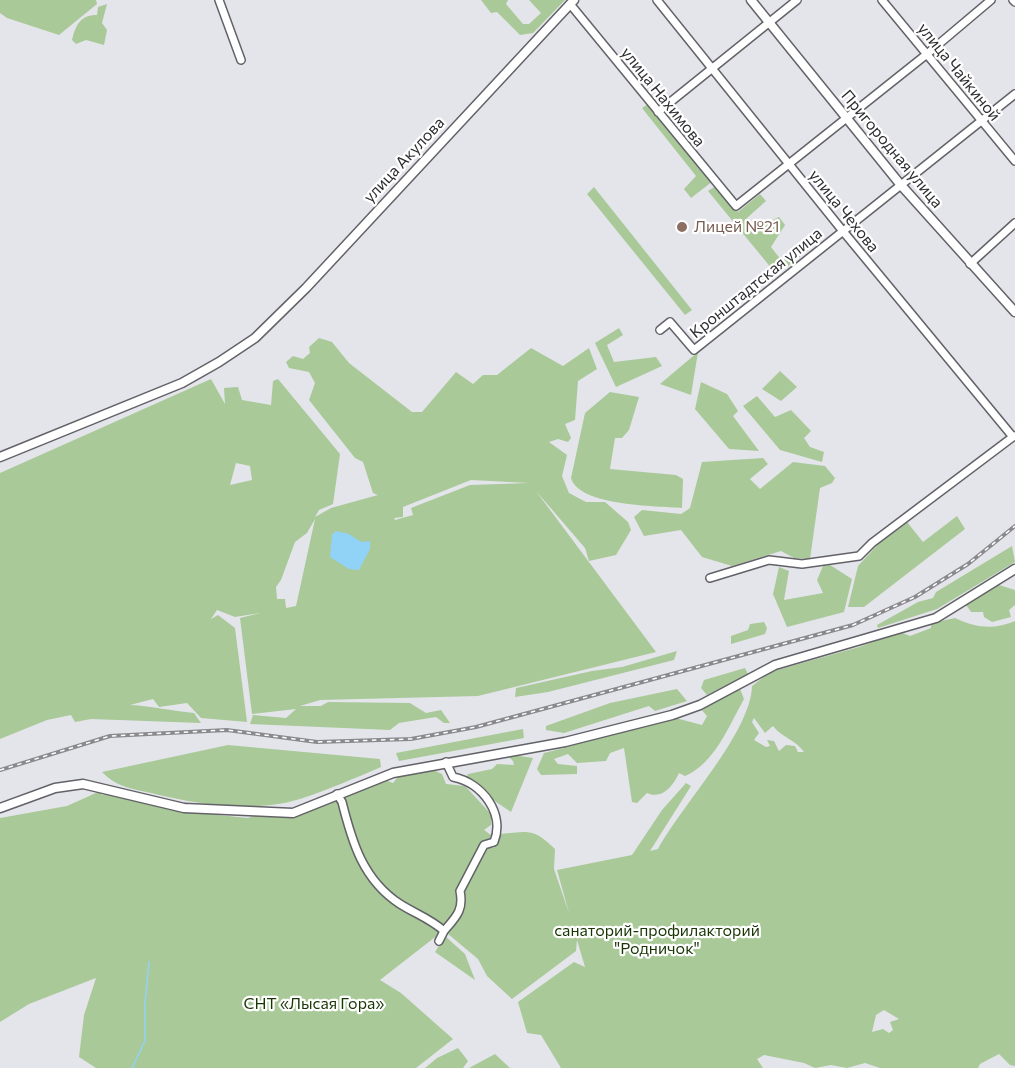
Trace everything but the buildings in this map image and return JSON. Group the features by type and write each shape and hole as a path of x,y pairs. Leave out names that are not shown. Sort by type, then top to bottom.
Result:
{"main road":[{"name":"Пригородная улица","path":"752,0 900,184 1015,312"},
{"name":"улица Акулова","path":"0,457 182,382 219,362 255,338 306,288 572,2"},
{"path":"0,808 55,788 83,784 184,808 245,813 293,813 393,773 565,742 672,715 700,705 776,665 936,618 1015,569"}],"street":[{"path":"219,0 241,60"},
{"name":"улица Чехова","path":"657,0 842,230 1014,436"},
{"path":"658,112 797,0"},
{"name":"улица Чайкиной","path":"882,0 1015,161"},
{"path":"788,164 991,0"},
{"name":"улица Нахимова","path":"572,2 658,112 736,206 788,164"},
{"name":"Кронштадтская улица","path":"660,330 670,322 694,350 1015,94"},
{"path":"970,264 1015,223"},
{"path":"710,578 769,560 802,564 859,556 872,543 1014,436"},
{"path":"439,941 444,931 461,911 463,904 460,891 484,845 494,842 498,832 498,816 491,803 464,779 453,777 446,762"},
{"path":"337,794 342,802 358,857 372,877 399,903 444,931"}],"green space":[{"path":"0,0 96,0 97,4 59,35 7,18 0,13"},
{"path":"481,0 508,0 506,4 523,24 529,24 541,13 529,0 565,0 533,33 520,35 497,12 491,13"},
{"path":"107,4 102,23 107,30 104,45 86,40 76,44 72,40 80,22 86,17 97,15 98,7"},
{"path":"648,104 713,181 691,198 684,189 696,176 642,108"},
{"path":"716,186 738,212 760,194 766,201 747,218 756,228 779,217 785,225 771,247 782,261 814,239 818,242 777,275 708,191"},
{"path":"594,187 692,310 685,315 587,194"},
{"path":"619,328 623,335 607,345 614,362 656,357 662,366 616,387 595,343"},
{"path":"319,338 332,342 349,363 412,412 422,412 456,372 473,384 483,375 497,375 531,348 563,366 589,348 597,369 578,381 575,420 565,424 571,438 568,442 558,439 549,442 567,455 562,476 569,493 586,502 605,502 628,522 631,530 616,555 589,561 585,548 536,491 656,652 478,696 320,700 300,706 321,706 328,702 410,703 426,713 441,710 450,723 444,723 436,717 399,723 390,730 250,724 253,715 286,718 296,709 252,714 240,618 260,613 235,617 217,610 211,619 218,615 235,628 247,722 201,718 187,703 159,707 153,699 130,705 194,713 201,723 91,719 75,722 71,715 47,720 0,739 0,473 211,379 225,404 224,388 238,387 242,400 271,405 273,381 278,379 340,454 333,504 319,510 315,517 331,508 378,495 373,493 363,462 355,458 309,400 315,383 309,372 289,368 286,362 293,356 303,359 310,353 309,347","holes":["236,463 250,466 252,480 230,485","471,480 529,483 470,485 411,508 413,515 395,520 394,518 403,517 403,507","315,519 296,606 286,608 285,599 277,599 276,587 281,580 295,542 307,533"]},
{"path":"698,352 691,395 660,384"},
{"path":"780,371 797,387 781,401 762,389"},
{"path":"701,382 727,394 738,411 733,416 759,451 729,449 695,409"},
{"path":"610,392 639,397 629,430 622,438 615,438 610,469 676,475 683,479 682,508 620,503 603,499 577,487 571,478 585,413"},
{"path":"757,396 775,417 791,410 811,431 804,438 810,447 824,452 822,462 780,450 743,406"},
{"path":"763,458 768,464 750,479 760,489 793,462 825,466 835,478 832,483 820,488 810,559 794,558 781,551 732,566 702,557 681,530 644,536 634,517 642,510 681,514 690,508 702,462"},
{"path":"957,516 965,529 864,607 848,607 858,566 884,538 907,522 923,542"},
{"path":"1012,546 1015,562 937,609 878,628 877,625 918,602 933,598 936,592"},
{"path":"830,565 852,579 844,612 787,627 773,594 779,567 789,571 784,600 823,593 817,580 823,566"},
{"path":"999,585 1015,590 1015,605 1009,610 1011,617 992,622 984,617 983,612 971,612 966,605"},
{"name":"санаторий-профилакторий \"Родничок\"","path":"955,618 978,626 992,627 1015,621 1015,1066 1010,1065 999,1054 980,1064 978,1068 880,1068 865,1063 847,1068 831,1065 815,1068 804,1063 764,1055 757,1059 763,1068 561,1068 541,1035 527,1033 518,1002 574,962 585,967 577,940 576,951 512,999 487,976 478,959 435,923 397,901 375,880 357,854 341,794 382,779 393,783 402,772 431,769 442,774 446,784 465,786 491,814 491,825 484,830 491,835 488,847 494,848 499,834 530,832 541,837 555,849 554,869 569,913 557,870 632,855 662,810 686,783 691,786 650,851 658,849 728,746 749,704 752,686 770,672 859,647 900,632 910,636 931,628 931,623","holes":["754,718 765,733 773,726 804,752 798,752 795,746 786,745 779,751 774,741 767,740 770,746 766,747 754,740 759,733 752,722","884,1010 899,1019 890,1022 893,1030 889,1033 883,1029 872,1032 876,1015"]},
{"path":"764,622 767,628 765,634 731,644 731,636 748,630 750,624"},
{"path":"677,651 674,660 548,692 515,697 516,688 592,671 622,667"},
{"path":"745,668 748,674 707,695 701,688 704,680"},
{"path":"739,686 744,699 720,743 704,763 685,776 679,773 674,783 662,793 652,795 647,793 637,803 632,802 624,748 610,753 606,761 577,763 568,754 554,759 558,764 577,766 577,774 541,775 537,769 544,753 564,748 569,742 668,716 702,725 707,716 700,708"},
{"path":"677,689 687,701 655,711 649,706 564,733 546,730 546,726 610,703"},
{"path":"523,729 524,738 399,761 396,753"},
{"path":"228,745 380,759 381,767 300,799 264,806 209,804 133,789 120,785 102,772"},
{"path":"506,754 533,758 511,812 465,781 468,774 492,769 497,764 514,765"},
{"name":"СНТ «Лысая Гора»","path":"98,792 103,795 108,792 153,805 197,813 248,818 259,814 296,817 305,807 336,795 349,840 364,868 385,890 436,926 439,934 380,980 401,993 453,1039 416,1068 96,1068 79,1057 84,1015 96,978 29,1004 0,1022 0,818 67,806"},
{"path":"445,936 465,954 475,980 435,952"},
{"path":"458,1048 468,1061 463,1068 425,1068 437,1058"},
{"path":"495,1054 510,1068 469,1068"}],"water":[{"path":"336,531 349,534 361,542 370,541 370,549 359,570 349,569 330,557 332,535"}],"waterway":[{"path":"132,1068 145,1041 145,1004 149,962"}],"railway":[{"path":"0,770 110,736 227,730 317,742 411,739 476,727 853,625 915,597 968,564 1015,526"}],"place":[{"name":"Лицей №21","path":"682,227"}]}
